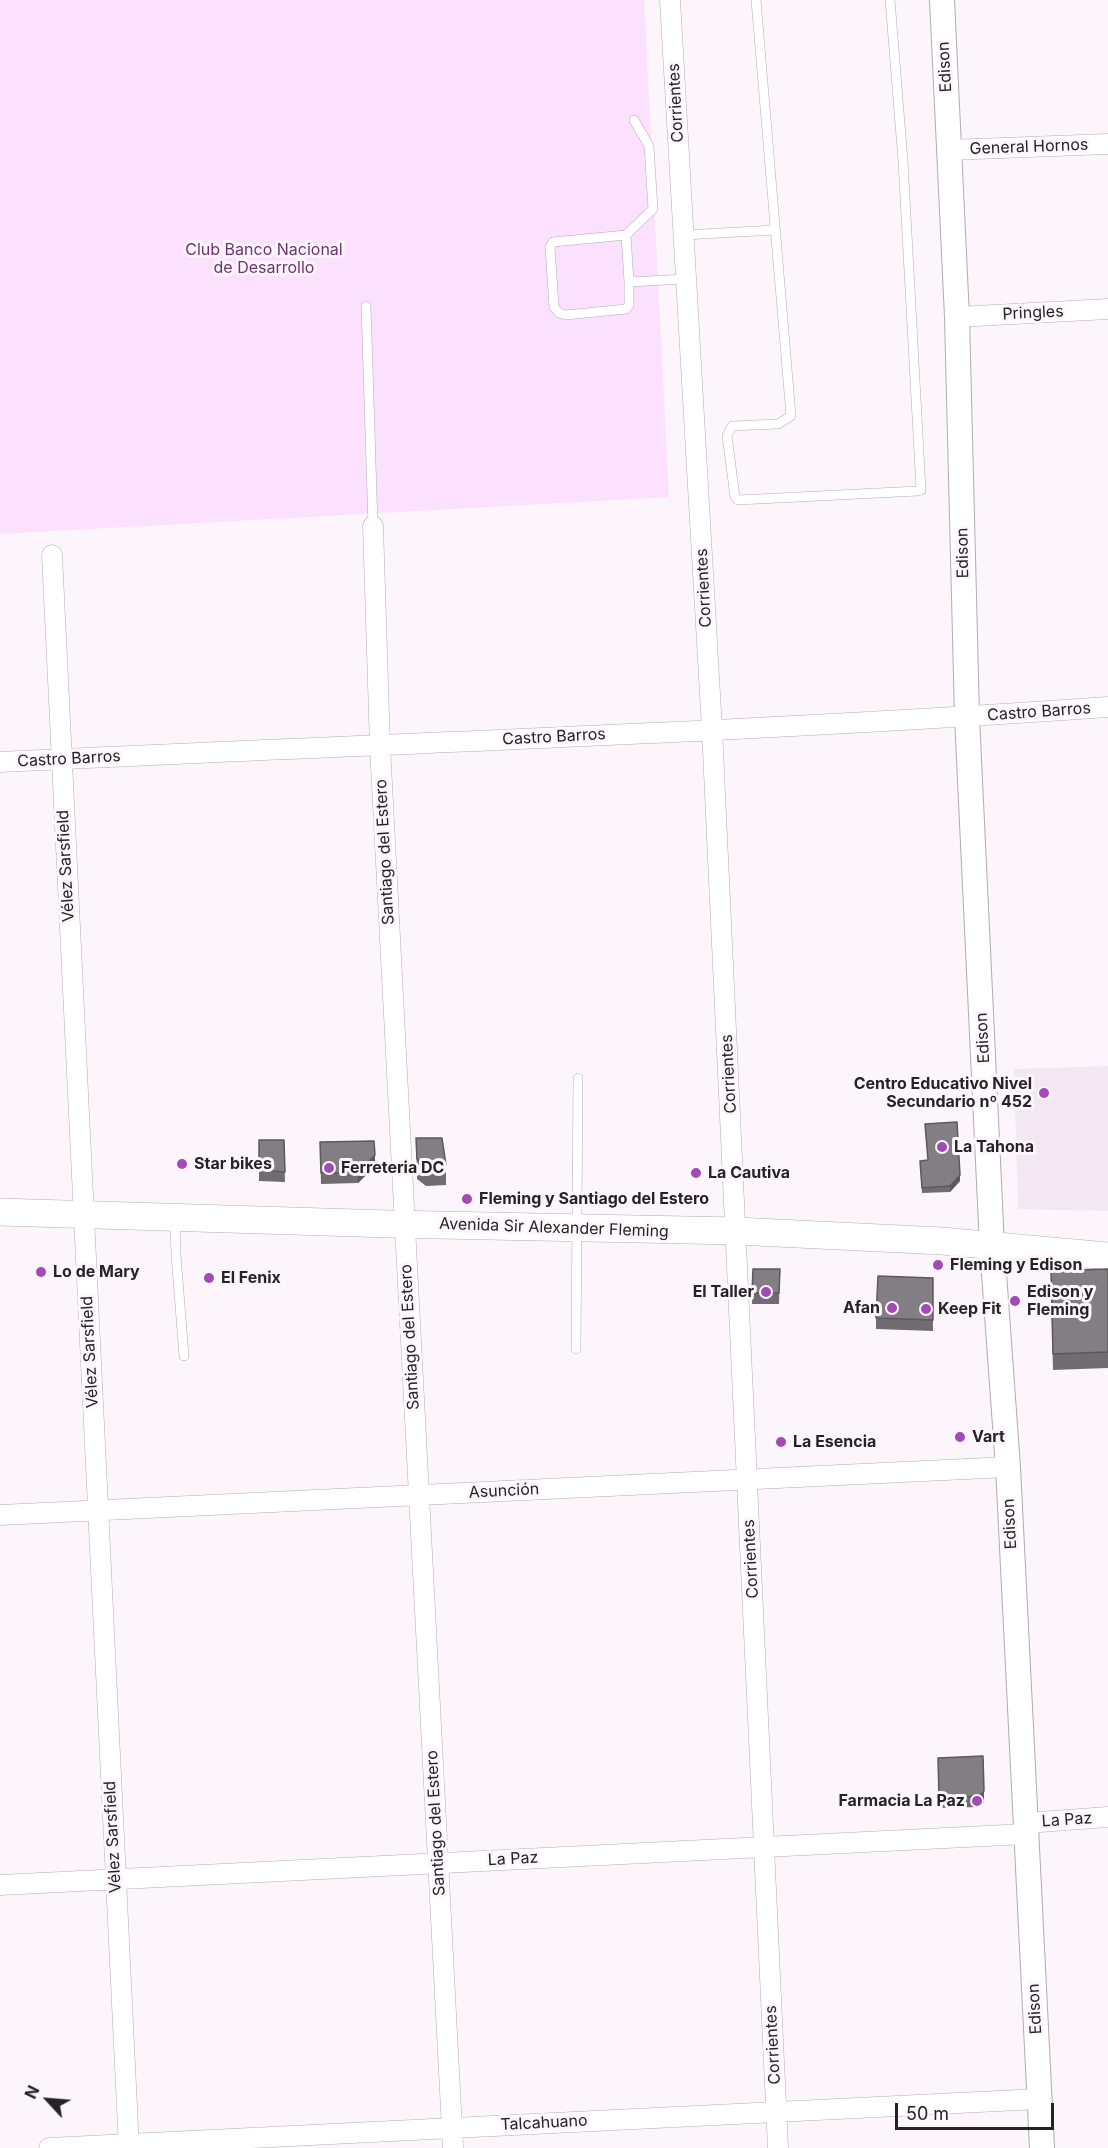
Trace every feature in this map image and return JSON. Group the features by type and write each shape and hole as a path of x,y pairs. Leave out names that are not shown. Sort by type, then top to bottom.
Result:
{"main road":[{"name":"Avenida Sir Alexander Fleming","path":"0,1212 175,1219 736,1232 942,1241 1108,1256"}],"street":[{"name":"Corrientes","path":"670,0 712,729 778,2148"},
{"name":"Edison","path":"942,0 957,317 967,717 992,1246 1008,1467 1042,2148"},
{"name":"General Hornos","path":"949,150 1108,144"},
{"name":"Pringles","path":"957,317 1108,309"},
{"name":"Santiago del Estero","path":"373,526 380,746 453,2148"},
{"name":"Vélez Sarsfield","path":"52,555 129,2146"},
{"name":"Castro Barros","path":"0,762 967,717 1108,707"},
{"name":"Asunción","path":"0,1515 1008,1467"},
{"name":"La Paz","path":"0,1885 765,1847 1026,1828 1108,1817"},
{"name":"Talcahuano","path":"49,2148 129,2146 452,2127 1039,2099"}],"lane":[{"path":"756,0 791,416 778,424 732,426 727,436 735,496 738,500 921,490 903,172 890,0"},
{"path":"626,235 629,282 629,305 626,309 566,315 558,313 554,307 550,247 553,242 626,235 653,209 649,146 634,120"},
{"path":"683,235 774,230"},
{"path":"629,282 686,279"},
{"path":"366,306 373,526"},
{"path":"576,1350 578,1078"},
{"path":"175,1219 184,1356"}],"shaded area":[{"path":"1108,1066 1108,1211 1018,1209 1014,1069"}],"green space":[{"name":"Club Banco Nacional de Desarrollo","path":"0,0 644,0 669,497 0,534"}],"building":[{"name":"La Tahona","path":"957,1122 960,1175 950,1186 922,1188 920,1161 928,1160 925,1124"},
{"path":"416,1138 442,1138 446,1165 426,1166 417,1159"},
{"path":"259,1140 284,1140 285,1172 259,1170"},
{"path":"374,1141 375,1155 358,1173 321,1173 320,1142"},
{"path":"753,1269 780,1269 779,1293 752,1293"},
{"path":"1108,1269 1108,1352 1053,1354 1051,1271"},
{"path":"878,1276 933,1278 933,1320 876,1318"},
{"path":"983,1756 984,1791 979,1796 939,1798 938,1758"}],"place":[{"name":"Centro Educativo Nivel Secundario nº 452","path":"1044,1093"},
{"name":"La Tahona","path":"942,1147"},
{"name":"Star bikes","path":"182,1164"},
{"name":"Ferreteria DC","path":"329,1168"},
{"name":"La Cautiva","path":"696,1173"},
{"name":"Fleming y Santiago del Estero","path":"467,1199"},
{"name":"Fleming y Edison","path":"938,1265"},
{"name":"Lo de Mary","path":"41,1272"},
{"name":"El Fenix","path":"209,1278"},
{"name":"El Taller","path":"766,1292"},
{"name":"Edison y Fleming","path":"1015,1301"},
{"name":"Afan","path":"892,1308"},
{"name":"Keep Fit","path":"926,1309"},
{"name":"Vart","path":"960,1437"},
{"name":"La Esencia","path":"781,1442"},
{"name":"Farmacia La Paz","path":"977,1801"}]}
